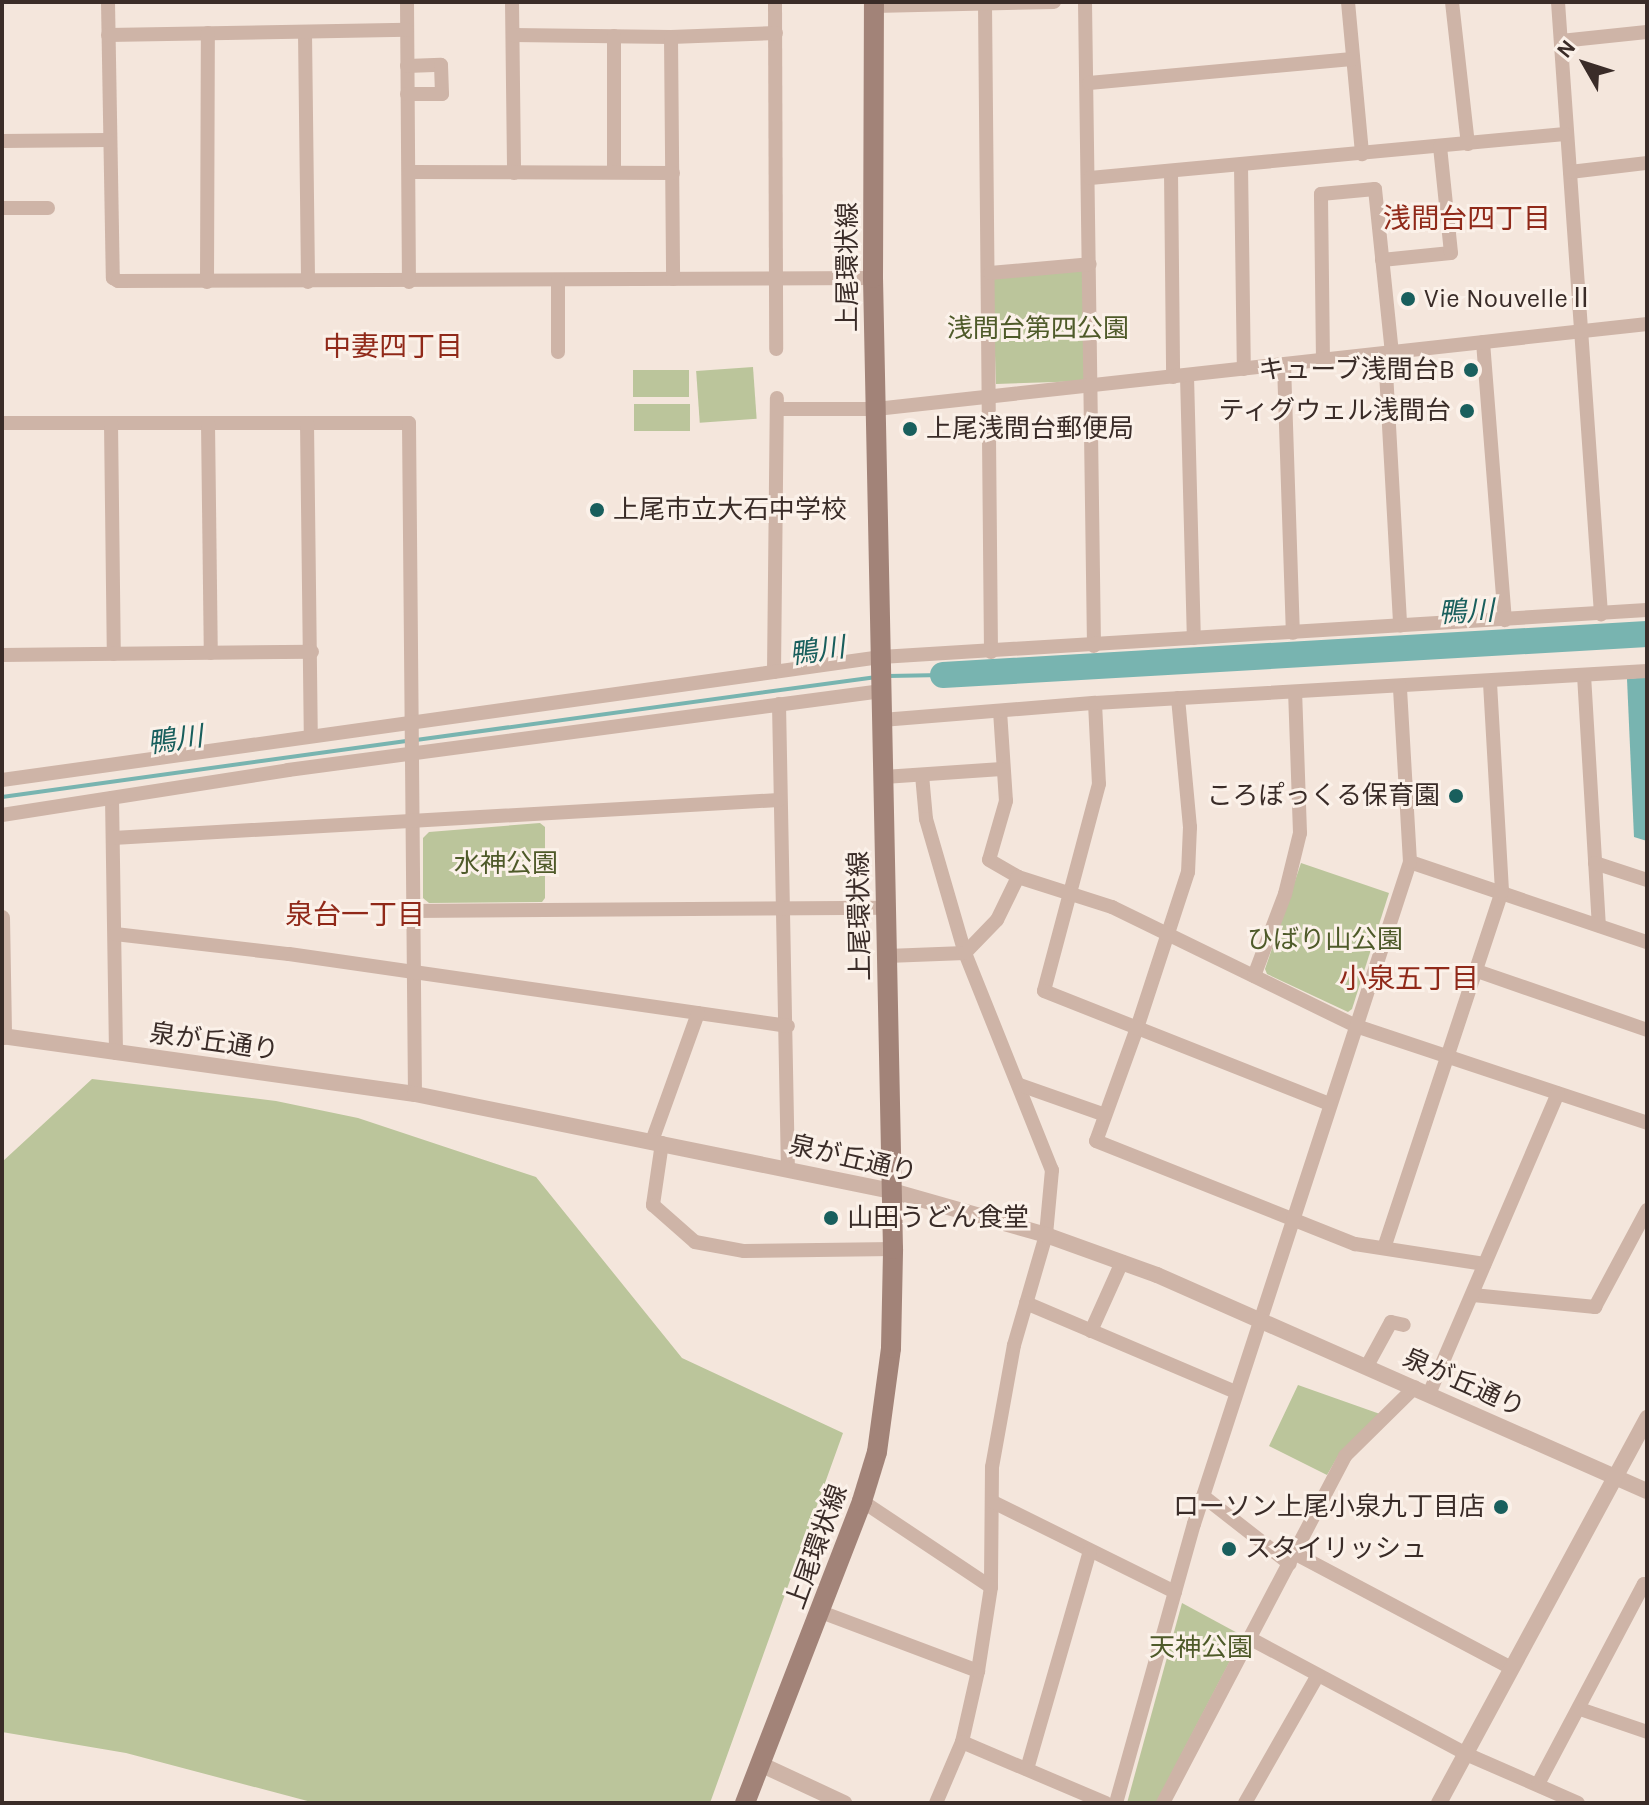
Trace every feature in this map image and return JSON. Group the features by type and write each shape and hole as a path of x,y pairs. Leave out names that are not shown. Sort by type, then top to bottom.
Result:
{"main road":[{"name":"上尾環状線","path":"745,1803 862,1501 877,1452 891,1348 893,1249 873,278 874,4"}],"street":[{"path":"108,2 108,140 113,278 207,282 873,278"},
{"path":"407,2 409,282"},
{"path":"512,2 514,173"},
{"path":"775,2 776,349"},
{"path":"874,4 1054,2"},
{"path":"1085,2 1089,83 1094,646"},
{"path":"1348,2 1362,154"},
{"path":"1452,2 1468,144"},
{"path":"1558,2 1601,614"},
{"path":"985,4 990,273 991,652"},
{"path":"108,35 407,30"},
{"path":"207,282 208,33"},
{"path":"305,33 308,282"},
{"path":"513,35 671,37 776,33"},
{"path":"614,36 614,172"},
{"path":"671,37 673,279"},
{"path":"1561,41 1646,37"},
{"path":"1089,83 1352,59"},
{"path":"407,66 441,65 442,94 407,94"},
{"path":"1090,178 1565,134"},
{"path":"2,141 108,140"},
{"path":"1382,260 1451,253 1440,147"},
{"path":"1570,172 1647,163"},
{"path":"1241,165 1244,369"},
{"path":"410,172 673,173"},
{"path":"1171,172 1194,638"},
{"path":"1323,361 1321,194 1375,189 1388,354 1400,626"},
{"path":"2,208 48,208"},
{"path":"990,273 1090,264"},
{"path":"558,280 558,352"},
{"path":"774,672 777,403 876,409 1647,324"},
{"path":"1483,342 1505,620"},
{"path":"1284,365 1293,633"},
{"path":"2,423 409,423 415,1094"},
{"path":"111,423 114,654"},
{"path":"208,423 211,653"},
{"path":"307,423 311,735"},
{"path":"2,780 881,657 1647,610"},
{"path":"2,655 312,652"},
{"path":"882,720 1095,703 1490,683 1647,671"},
{"path":"1584,675 1599,926"},
{"path":"1384,1248 1502,891 1490,683"},
{"path":"1116,1803 1203,1496 1410,862 1400,687"},
{"path":"2,815 882,691"},
{"path":"1254,976 1285,894 1300,833 1295,693"},
{"path":"1178,698 1189,842 1188,872 1096,1141 1355,1244 1484,1264"},
{"path":"1095,703 1099,784 1044,991 1329,1104"},
{"path":"779,704 781,906 788,1026 788,1168"},
{"path":"1000,711 1006,801 989,860 1018,877 1112,907 1356,1026 1647,1123"},
{"path":"884,777 1002,769"},
{"path":"922,775 926,819 965,953 1052,1170 1046,1235 1014,1345 992,1467 991,1587 978,1671 962,1742 936,1803"},
{"path":"112,798 116,1053"},
{"path":"113,838 779,800"},
{"path":"1410,862 1647,942"},
{"path":"1595,863 1647,880"},
{"path":"887,956 965,953 997,920 1018,877"},
{"path":"412,911 781,906 886,908"},
{"path":"2,918 3,1040"},
{"path":"115,934 289,954 788,1026"},
{"path":"1477,971 1647,1030"},
{"path":"698,1013 657,1142 653,1205 695,1242 744,1251 893,1249"},
{"name":"泉が丘通り","path":"3,1040 415,1094 892,1191 1046,1235 1122,1262 1261,1318 1647,1491"},
{"path":"1020,1085 1105,1115"},
{"path":"1163,1803 1345,1456 1422,1391 1473,1295 1558,1093"},
{"path":"1473,1295 1595,1307 1647,1211"},
{"path":"1091,1331 1122,1262"},
{"path":"1026,1303 1236,1392"},
{"path":"1367,1366 1391,1322 1404,1325"},
{"path":"1439,1803 1647,1418"},
{"path":"1203,1496 1293,1559 1511,1668"},
{"path":"862,1501 991,1587"},
{"path":"993,1502 1175,1592"},
{"path":"1027,1769 1090,1551"},
{"path":"1538,1784 1644,1584 1647,1585"},
{"path":"821,1612 978,1671"},
{"path":"1251,1639 1466,1754 1578,1803"},
{"path":"1245,1803 1318,1675"},
{"path":"1580,1709 1647,1732"},
{"path":"962,1742 1106,1803"},
{"path":"760,1764 844,1803"}],"green space":[{"name":"浅間台第四公園","path":"1082,268 1086,381 996,384 992,271"},
{"path":"753,367 757,419 700,423 696,371"},
{"path":"633,370 689,370 689,397 633,397"},
{"path":"634,404 690,404 690,431 634,431"},
{"name":"水神公園","path":"540,823 545,827 545,898 542,902 429,903 423,898 423,838 429,832"},
{"name":"ひばり山公園","path":"1301,863 1389,893 1352,1009 1348,1012 1267,974 1265,969"},
{"path":"92,1079 276,1101 358,1118 536,1177 682,1358 843,1433 710,1803 315,1803 126,1753 2,1732 2,1162"},
{"path":"1298,1385 1380,1414 1338,1456 1327,1475 1269,1446"},
{"name":"天神公園","path":"1182,1603 1243,1636 1156,1803 1127,1803"}],"water":[{"path":"1647,677 1647,841 1634,837 1627,679"}],"waterway":[{"name":"鴨川","path":"943,675 1647,634"},
{"name":"鴨川","path":"888,676 943,675"},
{"name":"鴨川","path":"416,740 875,677"},
{"name":"鴨川","path":"2,797 408,741"}],"place":[{"name":"Vie NouvelleⅡ","path":"1408,299"},
{"name":"キューブ浅間台B","path":"1471,370"},
{"name":"ティグウェル浅間台","path":"1467,411"},
{"name":"上尾浅間台郵便局","path":"910,429"},
{"name":"上尾市立大石中学校","path":"597,510"},
{"name":"ころぽっくる保育園","path":"1456,796"},
{"name":"山田うどん食堂","path":"831,1218"},
{"name":"ローソン上尾小泉九丁目店","path":"1501,1507"},
{"name":"スタイリッシュ","path":"1229,1549"}],"district":[{"name":"浅間台四丁目","path":"1467,219"},
{"name":"中妻四丁目","path":"393,347"},
{"name":"泉台一丁目","path":"355,915"},
{"name":"小泉五丁目","path":"1409,979"}]}
